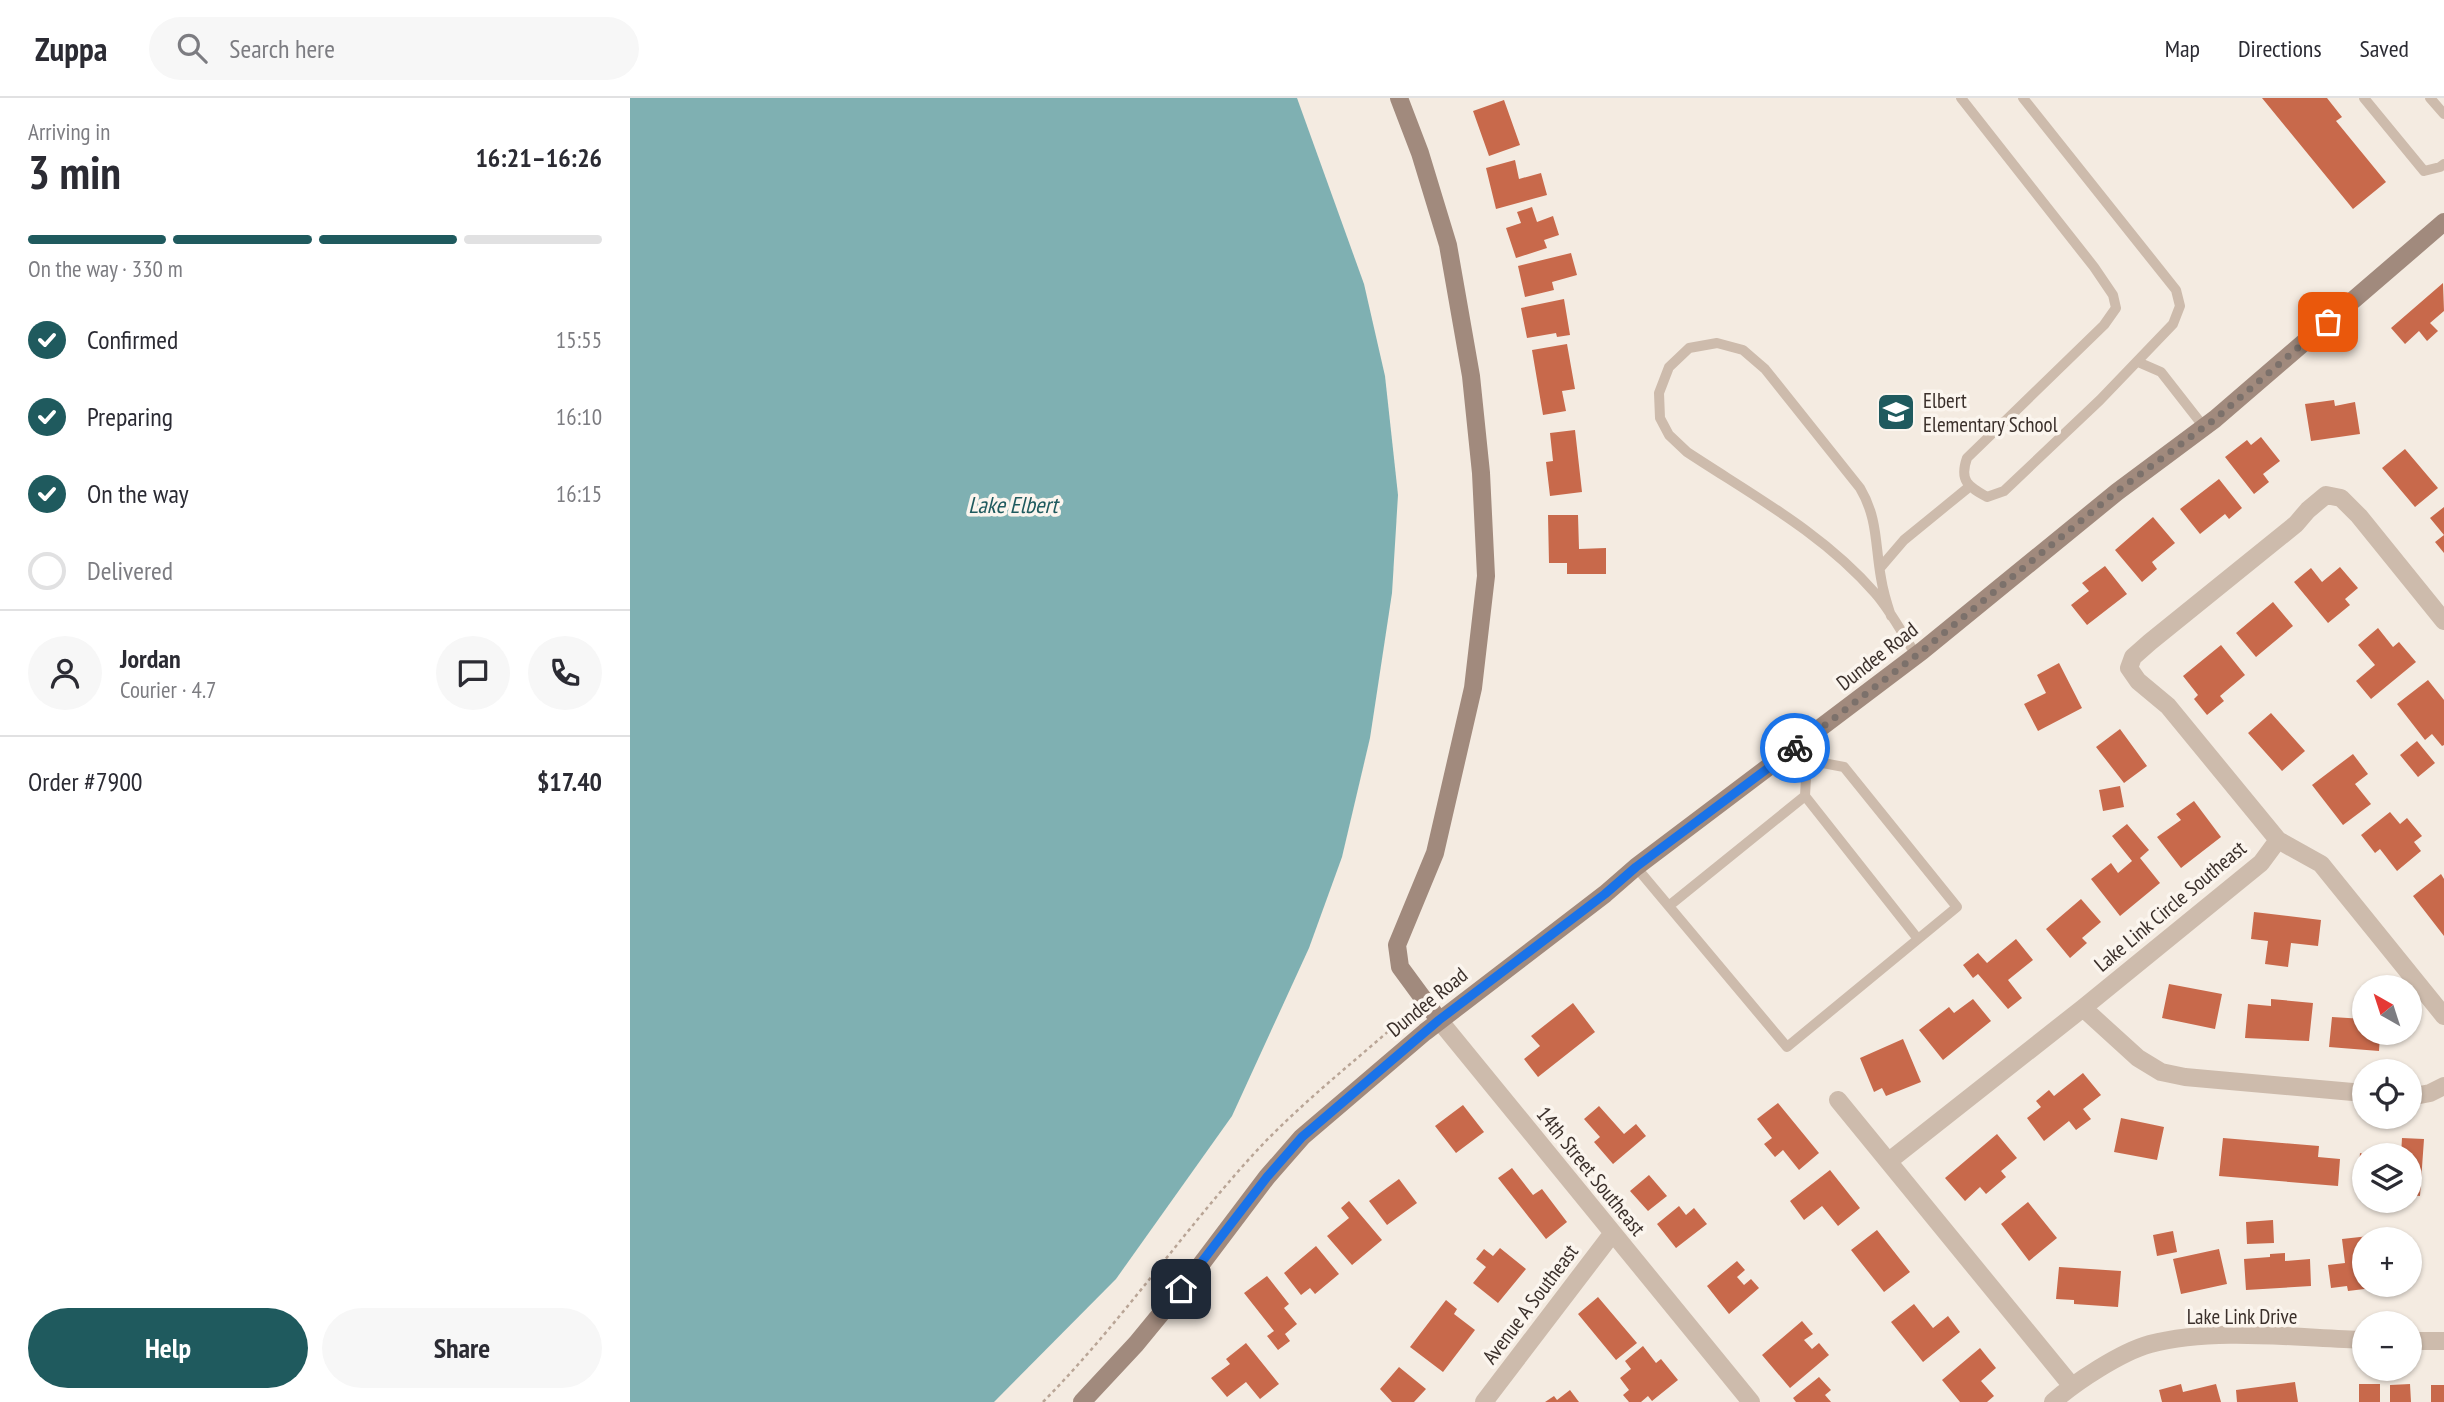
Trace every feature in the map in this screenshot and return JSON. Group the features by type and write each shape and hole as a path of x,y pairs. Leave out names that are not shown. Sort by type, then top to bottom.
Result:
{"main road":[{"name":"14th Street Southeast","path":"1399,98 1420,153 1448,245 1471,376 1481,473 1486,563 1473,688 1435,853 1397,945 1399,967 1439,1020"},
{"name":"Dundee Road","path":"1082,1402 1136,1344 1267,1177 1302,1137 1439,1020 1605,894 1636,867 1801,754 1916,655 2116,492 2204,427 2444,222"}],"street":[{"name":"Lake Link Circle Southeast","path":"1889,1161 2261,863 2278,840 2168,706 2138,681 2129,668 2133,657 2296,524 2326,495 2342,498 2359,516 2444,621"},
{"path":"2278,840 2321,864 2444,1016"},
{"path":"2083,1008 2130,1051 2161,1072 2185,1077 2352,1092"},
{"name":"14th Street Southeast","path":"1439,1020 1751,1402"},
{"path":"2422,1095 2444,1086"},
{"path":"1838,1100 2071,1385"},
{"name":"Avenue A Southeast","path":"1484,1402 1612,1234"},
{"name":"Lake Link Drive","path":"2053,1402 2071,1385 2147,1345 2190,1336 2352,1340"},
{"path":"2422,1341 2444,1341"}],"lane":[{"path":"1961,98 2094,267 2113,295 2116,308 2104,325 1967,458 1963,471 1969,487 1987,497 2004,491 2138,362 2173,324 2180,306 2176,290 2023,98"},
{"path":"2364,98 2424,171 2440,167 2444,163"},
{"path":"2430,98 2444,114"},
{"path":"1891,616 1880,568 1874,520 1870,505 1860,488 1765,369 1743,351 1717,342 1689,348 1669,367 1659,393 1660,418 1669,435 1687,452 1816,537 1867,584 1916,655"},
{"path":"2138,362 2161,372 2204,427"},
{"path":"1880,568 1904,540 1969,487"},
{"path":"1636,867 1787,1047 1918,939 1956,907 1844,767 1801,754 1805,796 1918,939"},
{"path":"1670,905 1805,796"}],"path":[{"path":"1043,1402 1079,1366 1267,1139 1294,1111 1399,1021"}],"water":[{"name":"Lake Elbert","path":"630,98 1297,98 1364,284 1385,376 1398,495 1392,593 1370,738 1342,857 1309,948 1232,1116 1116,1279 994,1402 630,1402"}],"building":[{"path":"2262,98 2327,98 2342,117 2336,121 2386,182 2353,209"},
{"path":"1504,100 1520,145 1489,156 1473,111"},
{"path":"1515,160 1519,179 1541,173 1547,195 1496,209 1486,168"},
{"path":"1532,207 1537,222 1553,216 1559,235 1544,240 1547,248 1516,258 1506,228 1521,223 1517,212"},
{"path":"1571,253 1577,275 1552,282 1554,290 1525,297 1518,266"},
{"path":"2443,283 2444,311 2430,323 2438,331 2427,341 2419,331 2405,344 2391,328"},
{"path":"1564,299 1570,335 1557,337 1556,333 1527,338 1521,308"},
{"path":"1567,344 1575,389 1562,391 1566,411 1543,415 1532,350"},
{"path":"2334,400 2335,406 2355,402 2360,434 2311,441 2305,404"},
{"path":"1575,430 1582,492 1550,496 1546,462 1553,461 1550,433"},
{"path":"2261,437 2280,461 2263,474 2269,482 2254,494 2225,457 2247,440 2251,445"},
{"path":"2405,449 2438,488 2415,507 2382,468"},
{"path":"2219,479 2242,508 2229,519 2225,514 2200,534 2180,509"},
{"path":"2444,507 2444,535 2430,518"},
{"path":"1548,515 1578,515 1579,549 1606,548 1606,574 1567,574 1567,563 1549,563"},
{"path":"2153,517 2175,543 2152,562 2157,569 2142,582 2115,550"},
{"path":"2444,535 2444,553 2435,542"},
{"path":"2105,566 2127,594 2087,625 2071,605 2089,591 2082,583"},
{"path":"2340,567 2358,588 2345,599 2350,605 2328,623 2294,582 2311,568 2322,582"},
{"path":"2273,602 2293,626 2256,657 2236,633"},
{"path":"2378,628 2393,647 2399,642 2416,662 2371,699 2356,681 2375,665 2358,645"},
{"path":"2221,645 2245,675 2220,696 2224,701 2207,715 2194,699 2198,695 2183,676"},
{"path":"2059,663 2082,708 2038,731 2024,704 2046,693 2037,675"},
{"path":"2428,680 2444,700 2442,746 2432,734 2425,740 2397,704"},
{"path":"2271,713 2305,751 2282,771 2248,733"},
{"path":"2120,729 2147,766 2124,783 2096,747"},
{"path":"2417,741 2435,763 2418,777 2400,755"},
{"path":"2353,754 2368,774 2355,784 2371,804 2343,825 2312,785"},
{"path":"2120,786 2124,807 2103,811 2099,790"},
{"path":"2194,801 2221,837 2181,868 2157,837 2181,820 2176,814"},
{"path":"2390,812 2400,824 2407,818 2422,836 2414,842 2421,851 2397,871 2380,849 2375,853 2361,835"},
{"path":"2127,824 2149,850 2140,858 2160,883 2120,916 2091,879 2111,863 2118,873 2132,861 2112,836"},
{"path":"2441,874 2444,879 2444,936 2413,896"},
{"path":"2081,899 2101,922 2082,938 2087,943 2070,958 2046,929"},
{"path":"2254,912 2321,920 2318,946 2291,943 2288,967 2265,964 2268,941 2251,939"},
{"path":"2016,939 2033,960 2008,980 2022,998 2008,1009 1978,974 1973,978 1963,965 1978,953 1987,963"},
{"path":"2169,984 2222,994 2215,1029 2162,1018"},
{"path":"1973,999 1991,1021 1943,1060 1919,1030 1949,1007 1954,1013"},
{"path":"2271,999 2313,1003 2309,1041 2245,1038 2248,1004 2271,1006"},
{"path":"1573,1003 1595,1032 1538,1077 1524,1059 1540,1046 1531,1036"},
{"path":"2332,1017 2352,1018 2352,1045 2379,1045 2379,1051 2329,1047"},
{"path":"1903,1039 1921,1082 1886,1096 1882,1088 1874,1092 1860,1058"},
{"path":"2083,1073 2101,1095 2083,1109 2091,1119 2076,1130 2069,1121 2044,1141 2027,1118 2041,1107 2036,1101 2049,1090 2054,1096"},
{"path":"1778,1103 1819,1153 1799,1170 1783,1150 1775,1157 1764,1144 1772,1138 1757,1119"},
{"path":"1463,1105 1484,1132 1456,1153 1435,1126"},
{"path":"1599,1106 1624,1134 1636,1124 1646,1136 1613,1164 1594,1142 1600,1137 1584,1119"},
{"path":"2121,1118 2164,1127 2157,1160 2114,1152"},
{"path":"1997,1134 2017,1158 2001,1171 2006,1177 1986,1194 1980,1187 1965,1201 1945,1178"},
{"path":"2223,1138 2319,1146 2318,1157 2340,1159 2338,1186 2219,1176"},
{"path":"2402,1138 2424,1139 2422,1168 2422,1143 2402,1143"},
{"path":"1512,1168 1533,1195 1542,1189 1567,1222 1546,1239 1498,1178"},
{"path":"1830,1170 1860,1208 1838,1226 1822,1206 1804,1220 1790,1201"},
{"path":"1649,1175 1667,1196 1648,1211 1630,1191"},
{"path":"1399,1179 1417,1203 1387,1225 1369,1201"},
{"path":"1349,1201 1382,1240 1352,1265 1327,1236 1349,1218 1341,1208"},
{"path":"2028,1202 2057,1238 2029,1261 2001,1224"},
{"path":"1679,1206 1686,1215 1694,1208 1707,1224 1676,1248 1657,1224"},
{"path":"2273,1220 2274,1243 2247,1244 2246,1222"},
{"path":"1877,1230 1910,1272 1884,1292 1851,1250"},
{"path":"2173,1231 2177,1252 2157,1256 2153,1235"},
{"path":"2352,1238 2352,1291 2348,1291 2347,1286 2331,1288 2328,1265 2345,1263 2342,1239"},
{"path":"1316,1246 1339,1274 1315,1294 1310,1288 1301,1295 1284,1273"},
{"path":"1500,1248 1526,1269 1498,1303 1473,1283 1486,1267 1476,1259 1484,1249 1493,1256"},
{"path":"2219,1249 2227,1284 2181,1294 2173,1259"},
{"path":"2285,1253 2285,1261 2310,1259 2311,1286 2246,1290 2244,1259"},
{"path":"1737,1261 1745,1270 1737,1277 1744,1285 1751,1279 1759,1288 1729,1314 1707,1286"},
{"path":"2059,1267 2121,1271 2118,1307 2074,1304 2074,1300 2056,1299"},
{"path":"1267,1276 1289,1304 1284,1308 1297,1324 1285,1334 1290,1341 1278,1350 1267,1336 1274,1331 1244,1293"},
{"path":"1598,1297 1637,1343 1616,1360 1578,1314"},
{"path":"1446,1300 1457,1309 1454,1314 1475,1330 1443,1372 1410,1347"},
{"path":"1914,1304 1933,1328 1948,1316 1960,1332 1923,1362 1891,1322"},
{"path":"1802,1321 1813,1334 1804,1340 1812,1349 1819,1343 1829,1355 1790,1388 1762,1355"},
{"path":"1246,1343 1279,1384 1260,1399 1246,1382 1227,1397 1211,1378 1230,1364 1226,1359"},
{"path":"1643,1346 1656,1363 1661,1359 1678,1380 1652,1401 1648,1396 1641,1402 1629,1402 1623,1395 1629,1390 1620,1378 1631,1369 1625,1361"},
{"path":"1980,1348 1996,1368 1981,1381 1994,1396 1987,1402 1960,1402 1942,1380"},
{"path":"1399,1367 1426,1389 1414,1402 1392,1402 1380,1389"},
{"path":"1819,1377 1831,1390 1825,1395 1831,1402 1796,1402 1793,1398"},
{"path":"2295,1382 2298,1402 2237,1402 2236,1390"},
{"path":"2181,1384 2183,1392 2216,1384 2221,1402 2162,1402 2159,1390"},
{"path":"2359,1384 2380,1384 2380,1402 2359,1402"},
{"path":"2410,1384 2411,1402 2390,1402 2390,1385"},
{"path":"2431,1385 2444,1385 2444,1402 2431,1402"},
{"path":"1570,1390 1579,1402 1545,1402 1554,1396 1557,1400"}],"way so far":[{"path":"1795,748 1922,651 2116,492 2215,419 2328,322"}],"place":[{"name":"Elbert Elementary School","path":"1896,412"}],"route":[{"path":"1181,1289 1267,1177 1302,1137 1439,1020 1795,748"}]}
